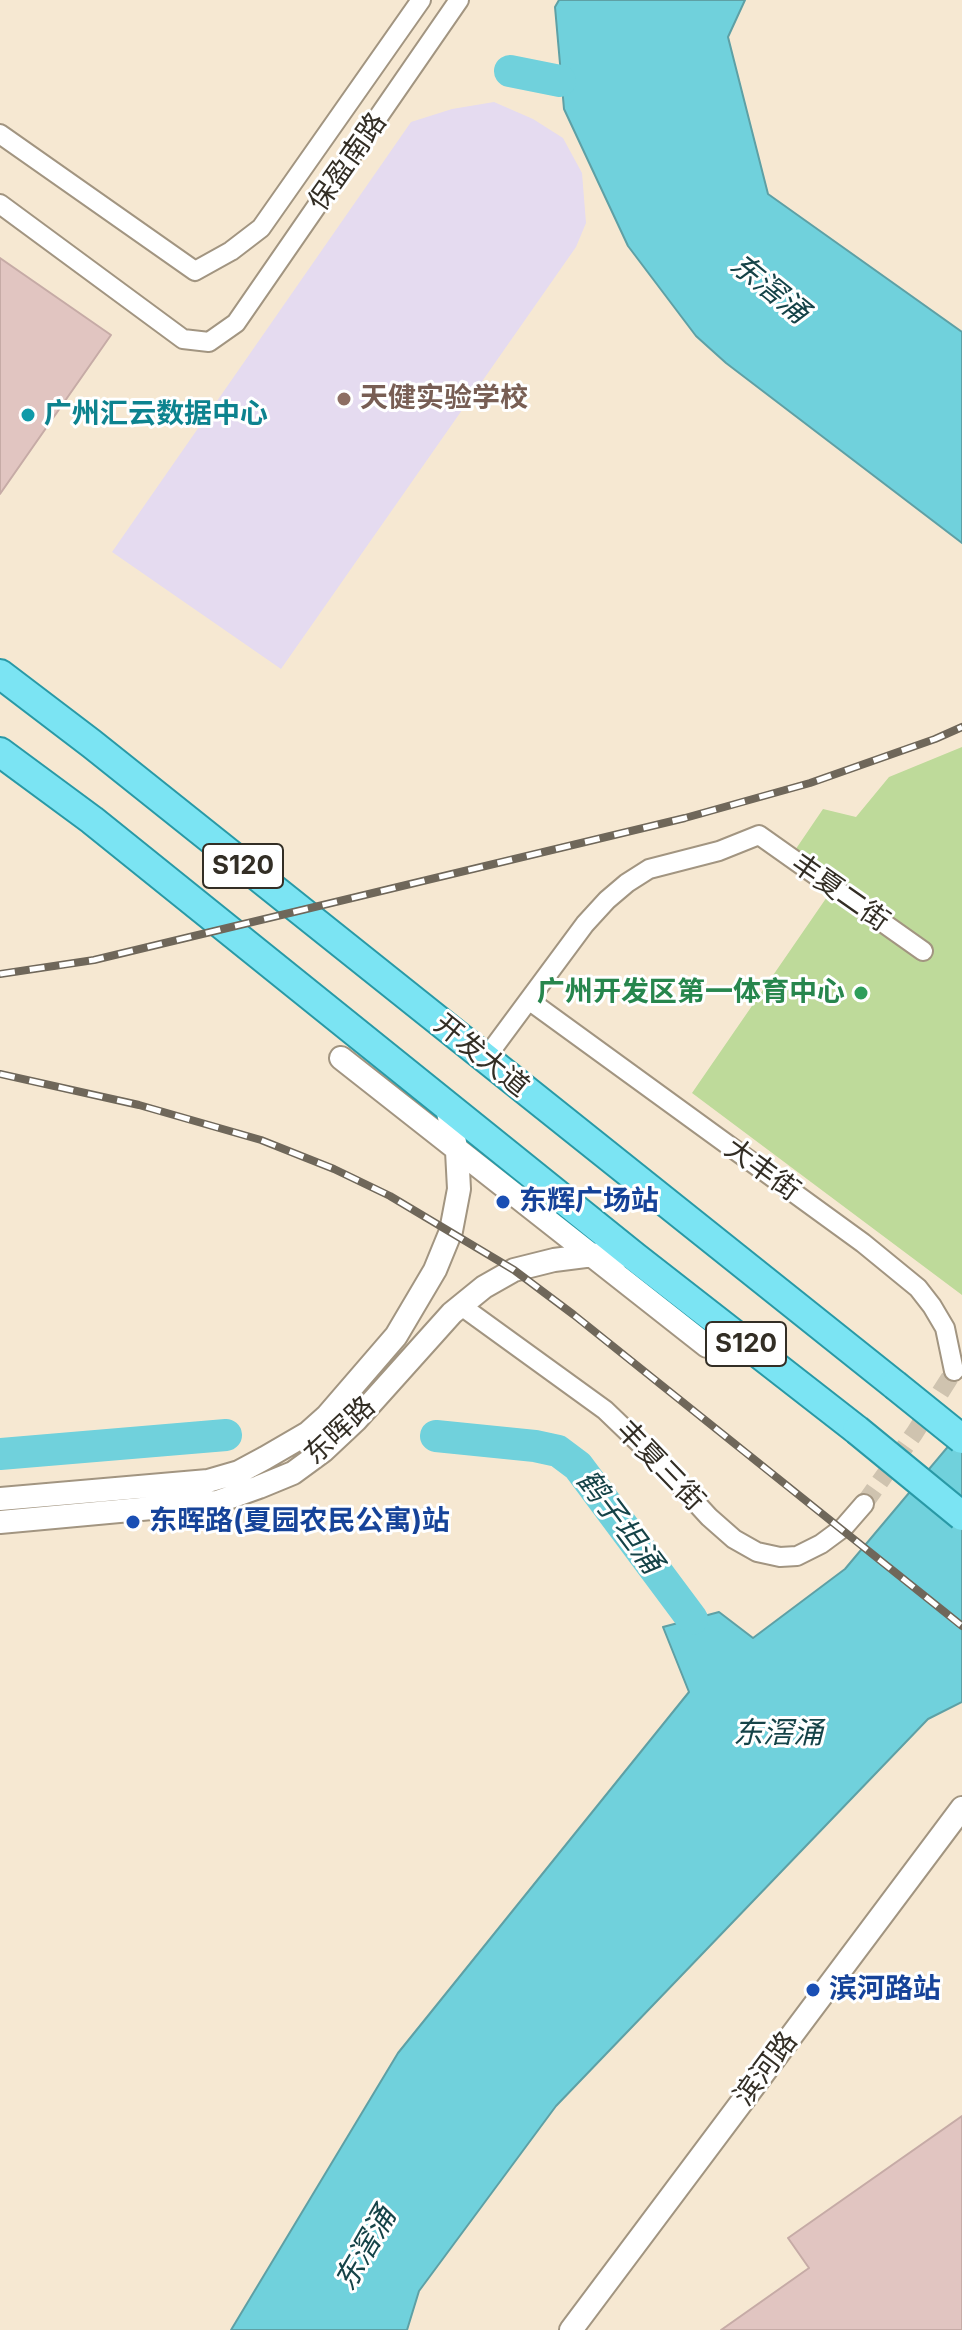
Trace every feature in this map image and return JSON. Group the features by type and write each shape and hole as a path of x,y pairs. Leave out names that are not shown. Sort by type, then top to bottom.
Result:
{"main road":[{"name":"开发大道","path":"0,674 92,744 962,1439"},
{"name":"S120","path":"0,752 92,820 962,1516"}],"street":[{"name":"保盈南路","path":"0,134 195,271 231,251 261,228 421,0"},
{"name":"保盈南路","path":"0,204 183,339 209,342 236,323 459,0"},
{"name":"丰夏二街","path":"530,1001 585,924 627,883 649,869 719,851 759,835 923,951"},
{"path":"485,1059 530,1001"},
{"name":"大丰街","path":"530,1001 918,1288 945,1328 958,1366"},
{"path":"341,1058 707,1346"},
{"name":"东晖路","path":"0,1499 208,1481 239,1472 308,1433 327,1416 396,1336 435,1270 458,1204 457,1151 446,1104"},
{"name":"东晖路","path":"0,1522 217,1502 293,1473 323,1451 356,1420 460,1305 484,1287 514,1270 590,1254 635,1257"},
{"name":"丰夏三街","path":"460,1305 605,1410 639,1441 709,1517 734,1539 757,1552 780,1557 797,1556 833,1535 864,1504"},
{"name":"滨河路","path":"571,2330 962,1808"}],"shaded area":[{"name":"天健实验学校","path":"494,102 533,119 563,138 582,173 586,223 576,247 281,669 112,552 411,122 452,109"}],"green space":[{"name":"广州开发区第一体育中心","path":"962,747 962,1295 692,1093 829,894 787,862 823,809 856,817 889,777"}],"water":[{"name":"东滘涌","path":"559,0 745,0 728,37 768,194 962,332 962,543 726,363 696,336 628,246 564,109 555,7"},
{"name":"东滘涌","path":"962,1430 962,1702 928,1719 556,2106 419,2291 407,2330 231,2330 398,2053 689,1692 663,1627 719,1612 753,1638 845,1569"}],"building":[{"name":"广州汇云数据中心","path":"0,258 111,335 0,494"},
{"path":"962,2116 962,2330 721,2330 809,2268 788,2238"}],"waterway":[{"path":"510,71 560,81"},
{"name":"鹤子坦涌","path":"0,1454 226,1435"},
{"name":"鹤子坦涌","path":"436,1436 558,1451 578,1466 692,1619"}],"tunnel":[{"path":"864,1504 954,1371"}],"railway":[{"path":"0,974 94,960 685,818 810,783 962,727"},
{"path":"0,1074 139,1105 261,1140 334,1169 390,1196 514,1270 574,1315 962,1626"}],"place":[{"name":"天健实验学校","path":"344,399"},
{"name":"广州汇云数据中心","path":"28,415"},
{"name":"广州开发区第一体育中心","path":"861,993"},
{"name":"东辉广场站","path":"503,1202"},
{"name":"东晖路(夏园农民公寓)站","path":"133,1522"},
{"name":"滨河路站","path":"813,1990"}]}
